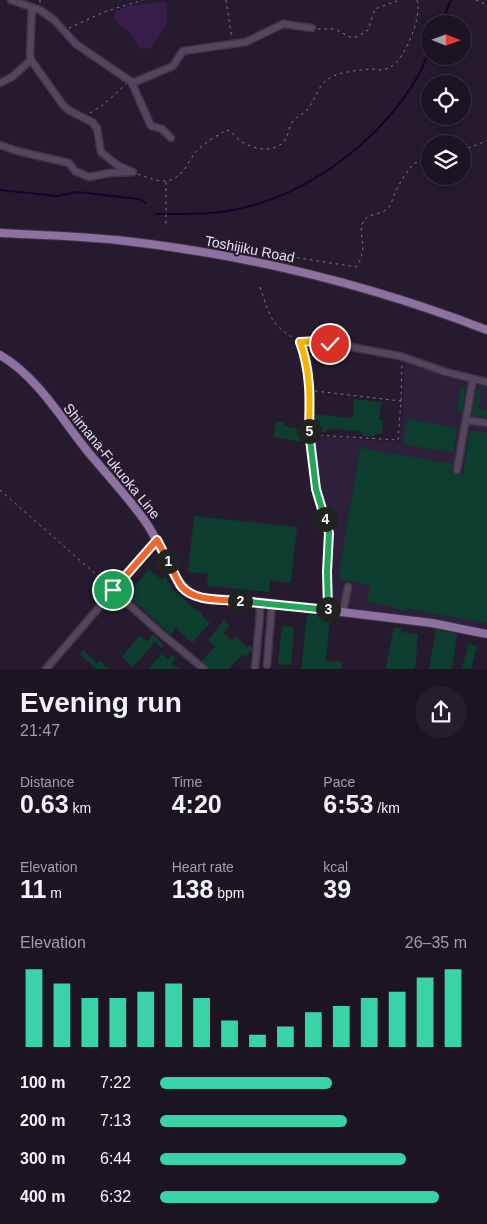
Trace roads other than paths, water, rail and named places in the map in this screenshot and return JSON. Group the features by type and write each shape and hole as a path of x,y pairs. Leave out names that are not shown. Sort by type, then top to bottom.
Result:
{"main road":[{"name":"Toshijiku Road","path":"0,233 116,240 264,263 330,278 447,314 487,330"},
{"name":"Shimana-Fukuoka Line","path":"0,356 11,362 33,381 88,452 139,513 157,540 180,585 189,593 198,597 259,602 432,623 487,634"}],"street":[{"path":"11,0 40,10 54,20 76,44 130,81 135,82 167,70 173,66 183,51 246,42 284,24 312,28"},
{"path":"0,145 17,151 69,163 76,171 89,177 110,173 133,172 117,165 101,152 97,128 84,116 70,111 63,105 31,60 32,7"},
{"path":"0,83 12,77 31,60"},
{"path":"130,81 151,126 162,129 171,138"},
{"path":"328,610 327,566 329,533 316,489 308,434 310,390 306,357 300,342 318,341 402,357 446,372 487,382"},
{"path":"457,470 473,379"},
{"path":"466,420 487,423"},
{"path":"46,669 110,597 113,590 157,540"},
{"path":"343,612 348,587"},
{"path":"113,590 204,669"},
{"path":"255,669 260,614 259,602"},
{"path":"267,665 272,604"}],"waterway":[{"path":"445,15 451,0"},
{"path":"156,214 213,213 236,210 273,199 298,188 345,158 366,140 403,99 423,65"},
{"path":"0,190 57,196 77,192 139,199 145,203"}]}
